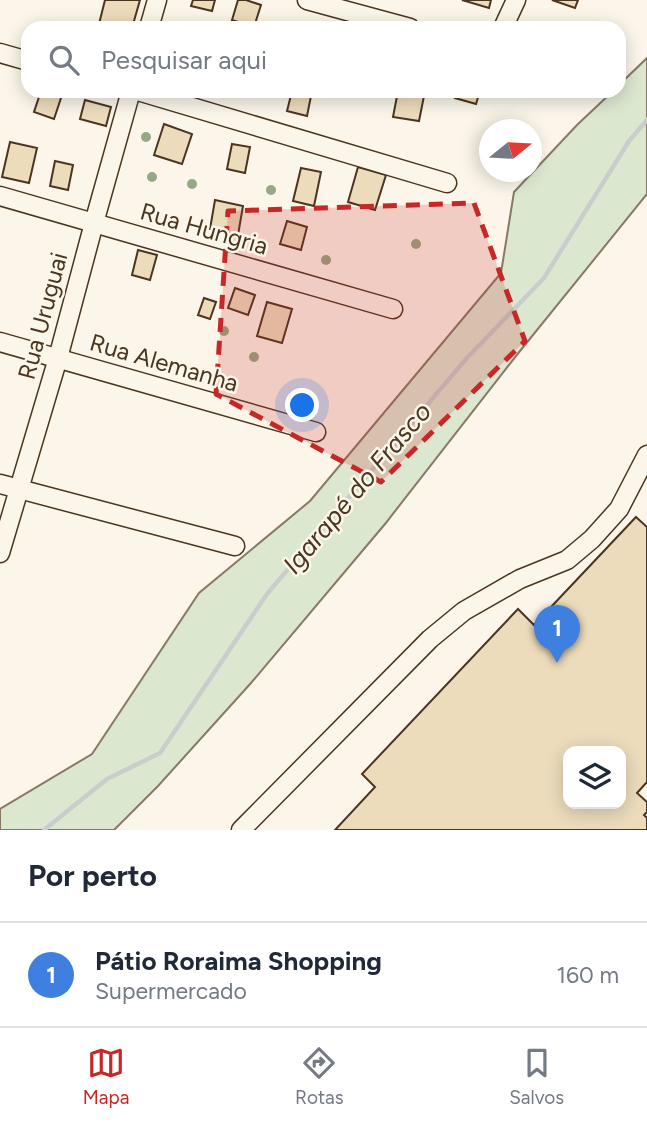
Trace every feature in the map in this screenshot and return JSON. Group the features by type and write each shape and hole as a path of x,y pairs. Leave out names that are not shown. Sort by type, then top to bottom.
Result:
{"street":[{"path":"151,21 158,0"},
{"path":"307,0 384,21"},
{"path":"506,21 516,0"},
{"path":"0,53 21,59"},
{"name":"Rua Uruguai","path":"0,553 58,358 129,98"},
{"path":"162,98 447,183"},
{"name":"Rua Hungria","path":"0,196 393,309"},
{"name":"Rua Alemanha","path":"0,342 316,432"},
{"path":"241,830 430,639 464,611 520,579 567,560 592,540 619,509 647,455"},
{"path":"0,484 235,546"}],"highlighted area":[{"path":"474,203 525,341 381,482 216,394 228,211"}],"green space":[{"path":"647,58 647,194 385,524 251,683 158,786 114,830 0,830 0,809 92,754 199,593 310,501 501,273 514,192 523,182 542,182 542,162 606,98 626,98 626,78"}],"building":[{"path":"105,0 140,0 134,21 100,21"},
{"path":"193,0 215,0 212,11 191,6"},
{"path":"238,0 261,5 256,21 232,20"},
{"path":"462,0 491,0 489,8"},
{"path":"552,0 578,0 575,8"},
{"path":"39,98 61,98 54,119 34,112"},
{"path":"290,98 311,98 307,116 287,111"},
{"path":"397,98 424,98 419,121 393,117"},
{"path":"455,98 478,98 476,104"},
{"path":"85,100 111,107 106,126 80,119"},
{"path":"164,124 192,134 182,164 154,155"},
{"path":"10,142 37,148 29,183 2,177"},
{"path":"232,144 250,147 245,173 227,169"},
{"path":"55,161 73,165 68,190 50,186"},
{"path":"358,167 386,175 375,210 348,202"},
{"path":"301,168 321,172 314,206 293,201"},
{"path":"215,200 243,206 238,235 210,229"},
{"path":"287,221 307,227 301,250 280,244"},
{"path":"138,250 157,255 150,280 132,275"},
{"path":"235,288 255,295 248,315 228,308"},
{"path":"204,298 216,302 210,319 198,315"},
{"path":"267,302 292,309 282,343 257,336"},
{"path":"636,517 647,527 647,782 637,793 647,802 647,812 644,815 647,818 647,830 335,830 375,787 362,774 518,609 534,625"}],"waterway":[{"name":"Igarapé do Frasco","path":"44,830 107,779 160,753 267,594 466,359 544,278 629,141 647,120"}],"place":[{"name":"Pátio Roraima Shopping","path":"557,663"}]}
